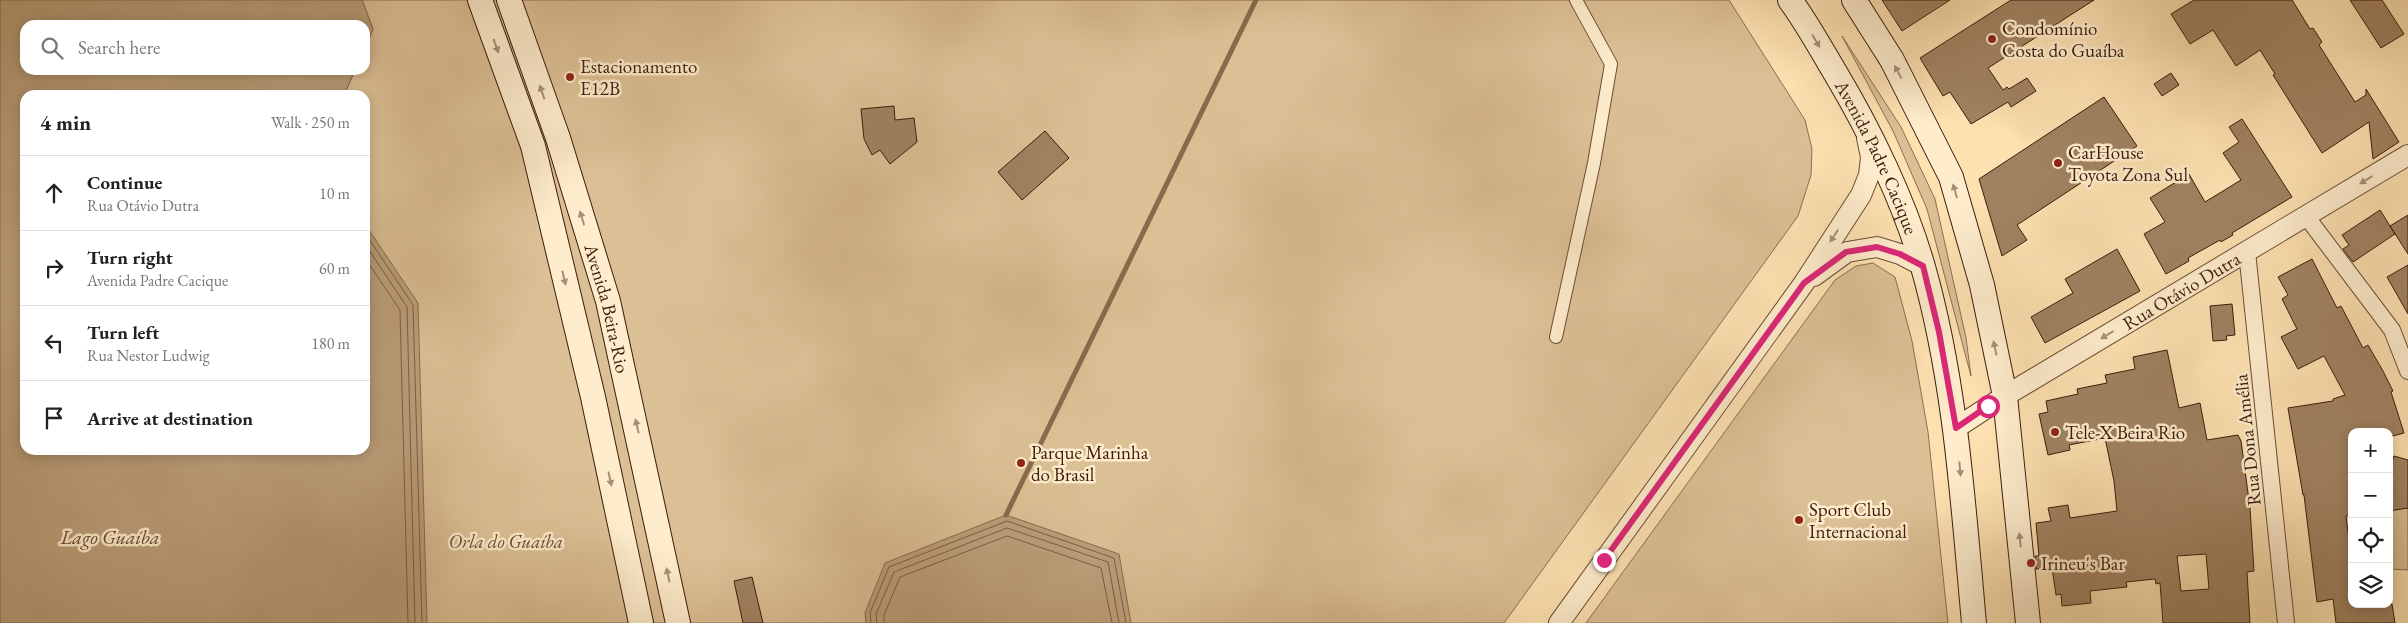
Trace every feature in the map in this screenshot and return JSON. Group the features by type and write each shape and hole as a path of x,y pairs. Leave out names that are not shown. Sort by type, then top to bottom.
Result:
{"main road":[{"name":"Avenida Beira-Rio","path":"480,0 533,146 593,397 641,623"},
{"name":"Avenida Beira-Rio","path":"509,0 558,138 608,301 678,623"},
{"name":"Avenida Padre Cacique","path":"1790,0 1865,123 1923,266 1939,332 1956,428 1974,623"},
{"path":"1854,0 1892,60 1951,177 1983,290 2005,396 2028,623"}],"street":[{"path":"1556,337 1594,163 1611,64 1576,0"},
{"path":"1559,623 1804,283 1860,195 1869,175 1871,158 1865,123"},
{"name":"Rua Otávio Dutra","path":"1956,428 2005,396 2408,155"},
{"path":"2306,216 2392,330 2408,371"},
{"path":"1804,283 1846,252 1877,247 1900,254 1923,266"},
{"name":"Rua Dona Amélia","path":"2247,252 2286,623"}],"green space":[{"name":"Parque Marinha do Brasil","path":"362,0 1729,0 1805,120 1812,149 1811,175 1798,216 1504,623 409,623 370,424 370,90 346,90 353,75 370,75 370,36 373,29"},
{"path":"1842,36 1901,127 1935,199 1966,338 1971,376 1927,209 1893,131"},
{"name":"Sport Club Internacional","path":"1873,263 1895,277 1912,341 1928,432 1948,623 1586,623 1835,280 1856,266"},
{"path":"2393,508 2408,508 2408,570 2393,569"}],"water":[{"name":"Lago Guaíba","path":"0,0 362,0 370,20 20,20 20,75 353,75 346,90 20,90 20,455 370,455 370,231 418,303 427,623 0,623"},
{"name":"Lago Guaíba","path":"370,21 373,29 370,36"},
{"path":"1006,515 1119,554 1131,623 866,623 865,613 885,563"}],"building":[{"path":"1882,0 1950,0 1902,31"},
{"name":"Condomínio Costa do Guaíba","path":"2011,0 2094,0 1988,68 2003,90 2007,87 2009,89 2027,78 2036,91 2011,107 2008,102 1971,124 1950,92 1943,96 1920,58"},
{"path":"2194,0 2292,0 2310,29 2313,28 2322,42 2319,45 2355,102 2366,95 2366,89 2399,142 2373,159 2369,122 2322,153 2273,75 2275,74 2260,50 2236,66 2213,30 2190,44 2171,14"},
{"path":"2350,0 2382,0 2404,34 2381,48"},
{"path":"2171,73 2179,85 2162,96 2154,84"},
{"name":"CarHouse Toyota Zona Sul","path":"2104,97 2137,146 2017,225 2027,240 2002,256 1979,179"},
{"path":"894,106 895,120 914,118 917,142 890,164 880,150 872,155 864,139 861,109"},
{"path":"2242,119 2292,197 2232,233 2233,235 2188,258 2189,261 2166,274 2144,234 2165,222 2150,198 2189,174 2205,202 2241,180 2223,153 2239,142 2229,127"},
{"path":"1045,131 1069,158 1022,200 998,172"},
{"path":"2380,210 2395,234 2353,262 2343,249 2349,245 2342,235"},
{"path":"2408,215 2408,254 2390,226"},
{"path":"2117,249 2140,291 2045,343 2031,317 2073,293 2065,279"},
{"path":"2312,259 2337,308 2341,306 2363,348 2368,345 2393,391 2391,392 2404,433 2393,436 2393,428 2348,428 2348,516 2346,516 2348,532 2348,608 2393,608 2395,623 2336,623 2333,599 2317,602 2304,495 2288,408 2333,401 2333,399 2345,395 2324,356 2298,369 2281,337 2297,329 2282,299 2288,295 2278,277"},
{"path":"2408,265 2408,314 2387,277"},
{"path":"2232,304 2235,335 2226,336 2227,340 2213,341 2210,306"},
{"path":"2167,350 2179,408 2200,403 2207,440 2238,435 2241,441 2250,508 2254,571 2247,572 2250,623 2163,623 2160,583 2156,584 2155,579 2126,582 2127,587 2090,591 2091,603 2062,606 2061,594 2056,595 2052,568 2036,569 2035,556 2039,556 2036,523 2051,521 2048,508 2068,505 2070,518 2117,511 2114,481 2105,438 2069,445 2070,450 2048,455 2039,414 2048,412 2046,401 2078,394 2077,389 2107,383 2105,375 2135,369 2133,357","holes":["2206,554 2209,589 2181,591 2177,556"]},
{"path":"2394,456 2408,460 2408,508 2393,510 2393,473"},
{"path":"752,577 763,623 743,623 734,581"}],"waterway":[{"path":"1006,515 1256,0"}],"place":[{"name":"Condomínio Costa do Guaíba","path":"1992,39"},
{"name":"Estacionamento E12B","path":"570,77"},
{"name":"CarHouse Toyota Zona Sul","path":"2058,163"},
{"name":"Tele-X Beira Rio","path":"2055,432"},
{"name":"Parque Marinha do Brasil","path":"1021,463"},
{"name":"Sport Club Internacional","path":"1799,520"},
{"name":"Irineu's Bar","path":"2031,563"}],"route":[{"path":"1604,560 1804,283 1846,252 1877,247 1900,254 1923,266 1939,332 1956,428 1988,406"}],"park label":[{"name":"Orla do Guaíba","path":"506,541"}]}
